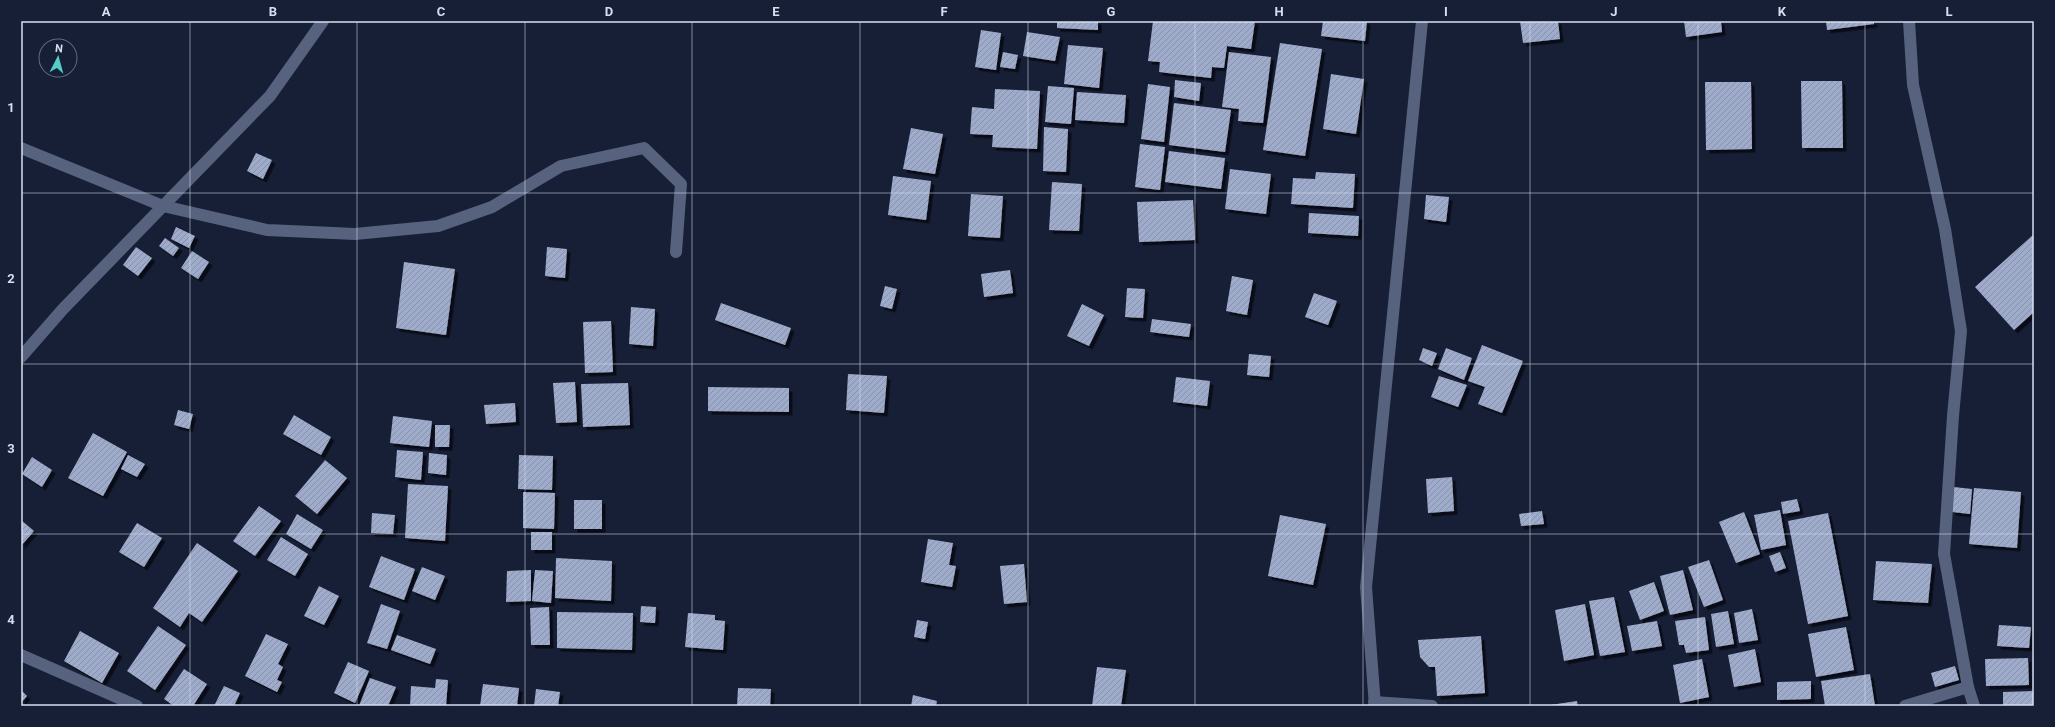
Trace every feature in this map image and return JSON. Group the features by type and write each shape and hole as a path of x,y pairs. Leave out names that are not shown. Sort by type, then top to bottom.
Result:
{"street":[{"path":"21,357 63,309 270,96 323,21"},
{"path":"1422,21 1366,587 1375,704 1432,706"},
{"path":"1909,21 1913,85 1945,229 1961,332 1953,416 1944,554 1968,687 1974,706"},
{"path":"21,148 163,206 267,230 355,234 438,226 492,207 561,166 644,148 681,184 676,252"},
{"path":"21,655 137,706"},
{"path":"1905,706 1968,687"}],"building":[{"path":"1057,21 1098,21 1098,30 1057,28"},
{"path":"1153,21 1255,21 1251,49 1227,46 1224,68 1212,67 1211,78 1159,72 1160,62 1148,61"},
{"path":"1323,21 1367,21 1365,41 1321,36"},
{"path":"1520,21 1558,21 1560,39 1523,43"},
{"path":"1684,21 1721,21 1722,32 1686,37"},
{"path":"1826,21 1874,21 1874,24 1827,30"},
{"path":"981,30 1001,33 996,70 975,67"},
{"path":"1027,32 1060,37 1055,61 1023,56"},
{"path":"1280,43 1322,49 1305,156 1263,150"},
{"path":"1068,45 1103,48 1099,88 1064,84"},
{"path":"1003,52 1018,55 1015,69 1000,67"},
{"path":"1229,52 1271,57 1263,123 1238,121 1239,109 1222,107"},
{"path":"1331,74 1364,79 1356,134 1323,129"},
{"path":"1175,80 1201,83 1199,101 1174,97"},
{"path":"1801,81 1842,81 1843,148 1802,148"},
{"path":"1705,82 1751,82 1752,149 1706,150"},
{"path":"1148,84 1170,87 1164,142 1141,139"},
{"path":"1048,86 1074,88 1071,124 1045,122"},
{"path":"995,89 1040,91 1037,149 992,147 993,135 970,134 972,107 994,109"},
{"path":"1077,92 1126,95 1124,123 1075,120"},
{"path":"1174,103 1231,110 1225,152 1169,145"},
{"path":"1044,127 1068,129 1066,172 1043,171"},
{"path":"911,128 943,134 935,174 903,169"},
{"path":"1140,144 1165,147 1160,190 1135,187"},
{"path":"1169,151 1225,158 1221,189 1165,182"},
{"path":"256,153 272,160 263,179 247,171"},
{"path":"1230,169 1271,174 1266,214 1225,209"},
{"path":"1316,172 1355,174 1353,208 1291,204 1293,178 1315,179"},
{"path":"893,176 931,181 926,220 888,215"},
{"path":"1052,182 1082,184 1079,231 1049,230"},
{"path":"971,194 1003,196 1000,238 968,236"},
{"path":"1426,195 1449,197 1446,222 1424,219"},
{"path":"1193,200 1195,240 1139,242 1137,202"},
{"path":"1309,213 1359,216 1358,236 1308,233"},
{"path":"176,227 195,236 189,248 171,239"},
{"path":"2034,234 2034,312 2014,330 1975,287"},
{"path":"165,238 179,248 173,256 159,246"},
{"path":"136,247 152,258 138,276 123,265"},
{"path":"547,247 567,249 565,278 545,276"},
{"path":"192,251 209,262 198,279 181,268"},
{"path":"404,262 455,269 446,335 396,328"},
{"path":"1010,270 1013,293 984,297 981,274"},
{"path":"1232,276 1253,280 1247,315 1226,311"},
{"path":"885,286 897,289 892,309 880,306"},
{"path":"1127,288 1145,289 1143,318 1125,317"},
{"path":"1314,293 1337,301 1328,325 1305,317"},
{"path":"721,303 791,328 785,345 715,320"},
{"path":"1082,304 1104,315 1089,346 1067,336"},
{"path":"631,307 655,309 653,346 629,344"},
{"path":"1152,319 1191,324 1189,337 1150,332"},
{"path":"611,321 613,372 585,373 583,322"},
{"path":"1482,345 1523,361 1502,413 1478,404 1485,387 1468,381"},
{"path":"1423,348 1437,353 1432,366 1419,360"},
{"path":"1446,348 1472,358 1464,380 1438,369"},
{"path":"1249,354 1271,356 1269,377 1247,375"},
{"path":"848,374 887,376 884,413 846,410"},
{"path":"1439,376 1467,385 1458,407 1431,397"},
{"path":"1176,377 1210,381 1207,406 1173,402"},
{"path":"575,382 577,422 556,423 553,383"},
{"path":"628,383 630,425 583,427 581,384"},
{"path":"708,387 789,388 789,412 708,411"},
{"path":"515,403 516,422 486,424 484,405"},
{"path":"178,410 193,414 189,429 174,425"},
{"path":"294,415 331,437 321,455 283,434"},
{"path":"393,416 432,421 429,447 390,443"},
{"path":"435,425 450,425 449,447 435,447"},
{"path":"93,433 127,452 103,496 68,478"},
{"path":"397,450 423,452 421,480 395,477"},
{"path":"429,453 447,455 446,475 428,473"},
{"path":"128,455 145,464 137,477 121,469"},
{"path":"519,455 553,456 552,490 518,489"},
{"path":"32,457 52,470 42,487 22,474"},
{"path":"325,460 347,478 317,514 295,496"},
{"path":"1452,477 1454,511 1428,513 1426,479"},
{"path":"408,484 448,486 445,541 405,538"},
{"path":"1954,487 1972,489 1970,514 1952,512"},
{"path":"1974,488 2021,492 2017,548 1969,544"},
{"path":"523,492 555,493 554,529 523,528"},
{"path":"1797,499 1800,511 1783,514 1781,502"},
{"path":"574,500 602,500 602,529 574,529"},
{"path":"259,506 281,521 255,556 233,541"},
{"path":"1780,510 1786,545 1761,550 1754,515"},
{"path":"1542,511 1544,524 1521,526 1519,514"},
{"path":"1744,512 1760,554 1736,563 1719,522"},
{"path":"372,513 395,515 393,534 371,533"},
{"path":"1828,513 1848,616 1808,624 1788,521"},
{"path":"297,514 323,530 311,549 286,534"},
{"path":"1280,515 1326,524 1313,585 1268,576"},
{"path":"21,520 34,531 21,546"},
{"path":"137,523 162,538 144,567 119,552"},
{"path":"531,532 552,532 552,550 531,550"},
{"path":"281,537 308,554 295,576 267,560"},
{"path":"928,539 953,543 949,565 956,566 952,587 921,582"},
{"path":"197,543 238,571 202,622 189,613 180,627 153,608"},
{"path":"1780,552 1786,568 1775,572 1769,556"},
{"path":"381,556 415,569 404,600 369,587"},
{"path":"556,558 612,561 611,601 555,598"},
{"path":"1709,560 1723,600 1704,607 1688,567"},
{"path":"1876,561 1932,564 1928,603 1873,600"},
{"path":"1024,564 1027,602 1004,604 1000,566"},
{"path":"422,567 445,576 435,600 412,591"},
{"path":"531,570 531,601 506,602 507,571"},
{"path":"535,570 553,571 551,603 532,601"},
{"path":"1683,570 1693,610 1670,615 1660,576"},
{"path":"1654,582 1664,611 1640,620 1629,591"},
{"path":"319,586 339,596 324,625 304,616"},
{"path":"1614,597 1625,652 1600,656 1589,601"},
{"path":"381,604 400,611 387,649 367,643"},
{"path":"1585,604 1594,655 1564,661 1555,610"},
{"path":"641,606 656,607 655,623 640,622"},
{"path":"549,607 550,645 531,645 530,608"},
{"path":"1752,609 1758,640 1739,643 1734,613"},
{"path":"1728,611 1734,644 1716,647 1711,614"},
{"path":"557,612 633,613 632,650 557,648"},
{"path":"688,613 715,615 715,620 725,621 723,650 685,647"},
{"path":"1705,617 1709,650 1686,653 1684,645 1679,645 1675,621"},
{"path":"917,620 928,622 925,639 914,637"},
{"path":"1657,621 1662,646 1632,651 1627,626"},
{"path":"1999,625 2031,627 2029,648 1997,646"},
{"path":"158,626 186,645 155,690 127,671"},
{"path":"1846,627 1854,670 1816,677 1808,634"},
{"path":"80,631 119,653 102,683 64,661"},
{"path":"266,634 288,644 278,664 283,667 277,680 282,682 277,692 245,676"},
{"path":"397,635 436,649 430,664 391,650"},
{"path":"1481,636 1485,693 1437,696 1435,667 1429,667 1420,657 1418,640"},
{"path":"1755,649 1761,682 1734,687 1728,655"},
{"path":"2028,658 2029,685 1986,686 1985,659"},
{"path":"1702,659 1709,697 1680,703 1673,665"},
{"path":"348,662 369,671 355,703 334,693"},
{"path":"1955,666 1959,680 1935,687 1931,673"},
{"path":"1097,667 1126,670 1121,706 1092,706"},
{"path":"184,669 207,684 193,706 174,706 164,699"},
{"path":"1870,674 1875,706 1825,706 1821,681"},
{"path":"370,678 396,687 388,706 359,706"},
{"path":"436,679 448,680 446,706 410,706 411,686 435,688"},
{"path":"1811,681 1811,699 1777,700 1777,682"},
{"path":"483,684 519,688 517,706 480,706"},
{"path":"224,686 240,693 234,706 214,706"},
{"path":"738,688 771,689 770,706 737,706"},
{"path":"536,689 560,692 558,706 534,706"},
{"path":"21,690 27,696 21,703"},
{"path":"2034,691 2034,706 2003,706 2003,692"},
{"path":"913,695 937,701 936,706 911,706"},
{"path":"1577,701 1578,706 1550,706 1550,705"}]}
